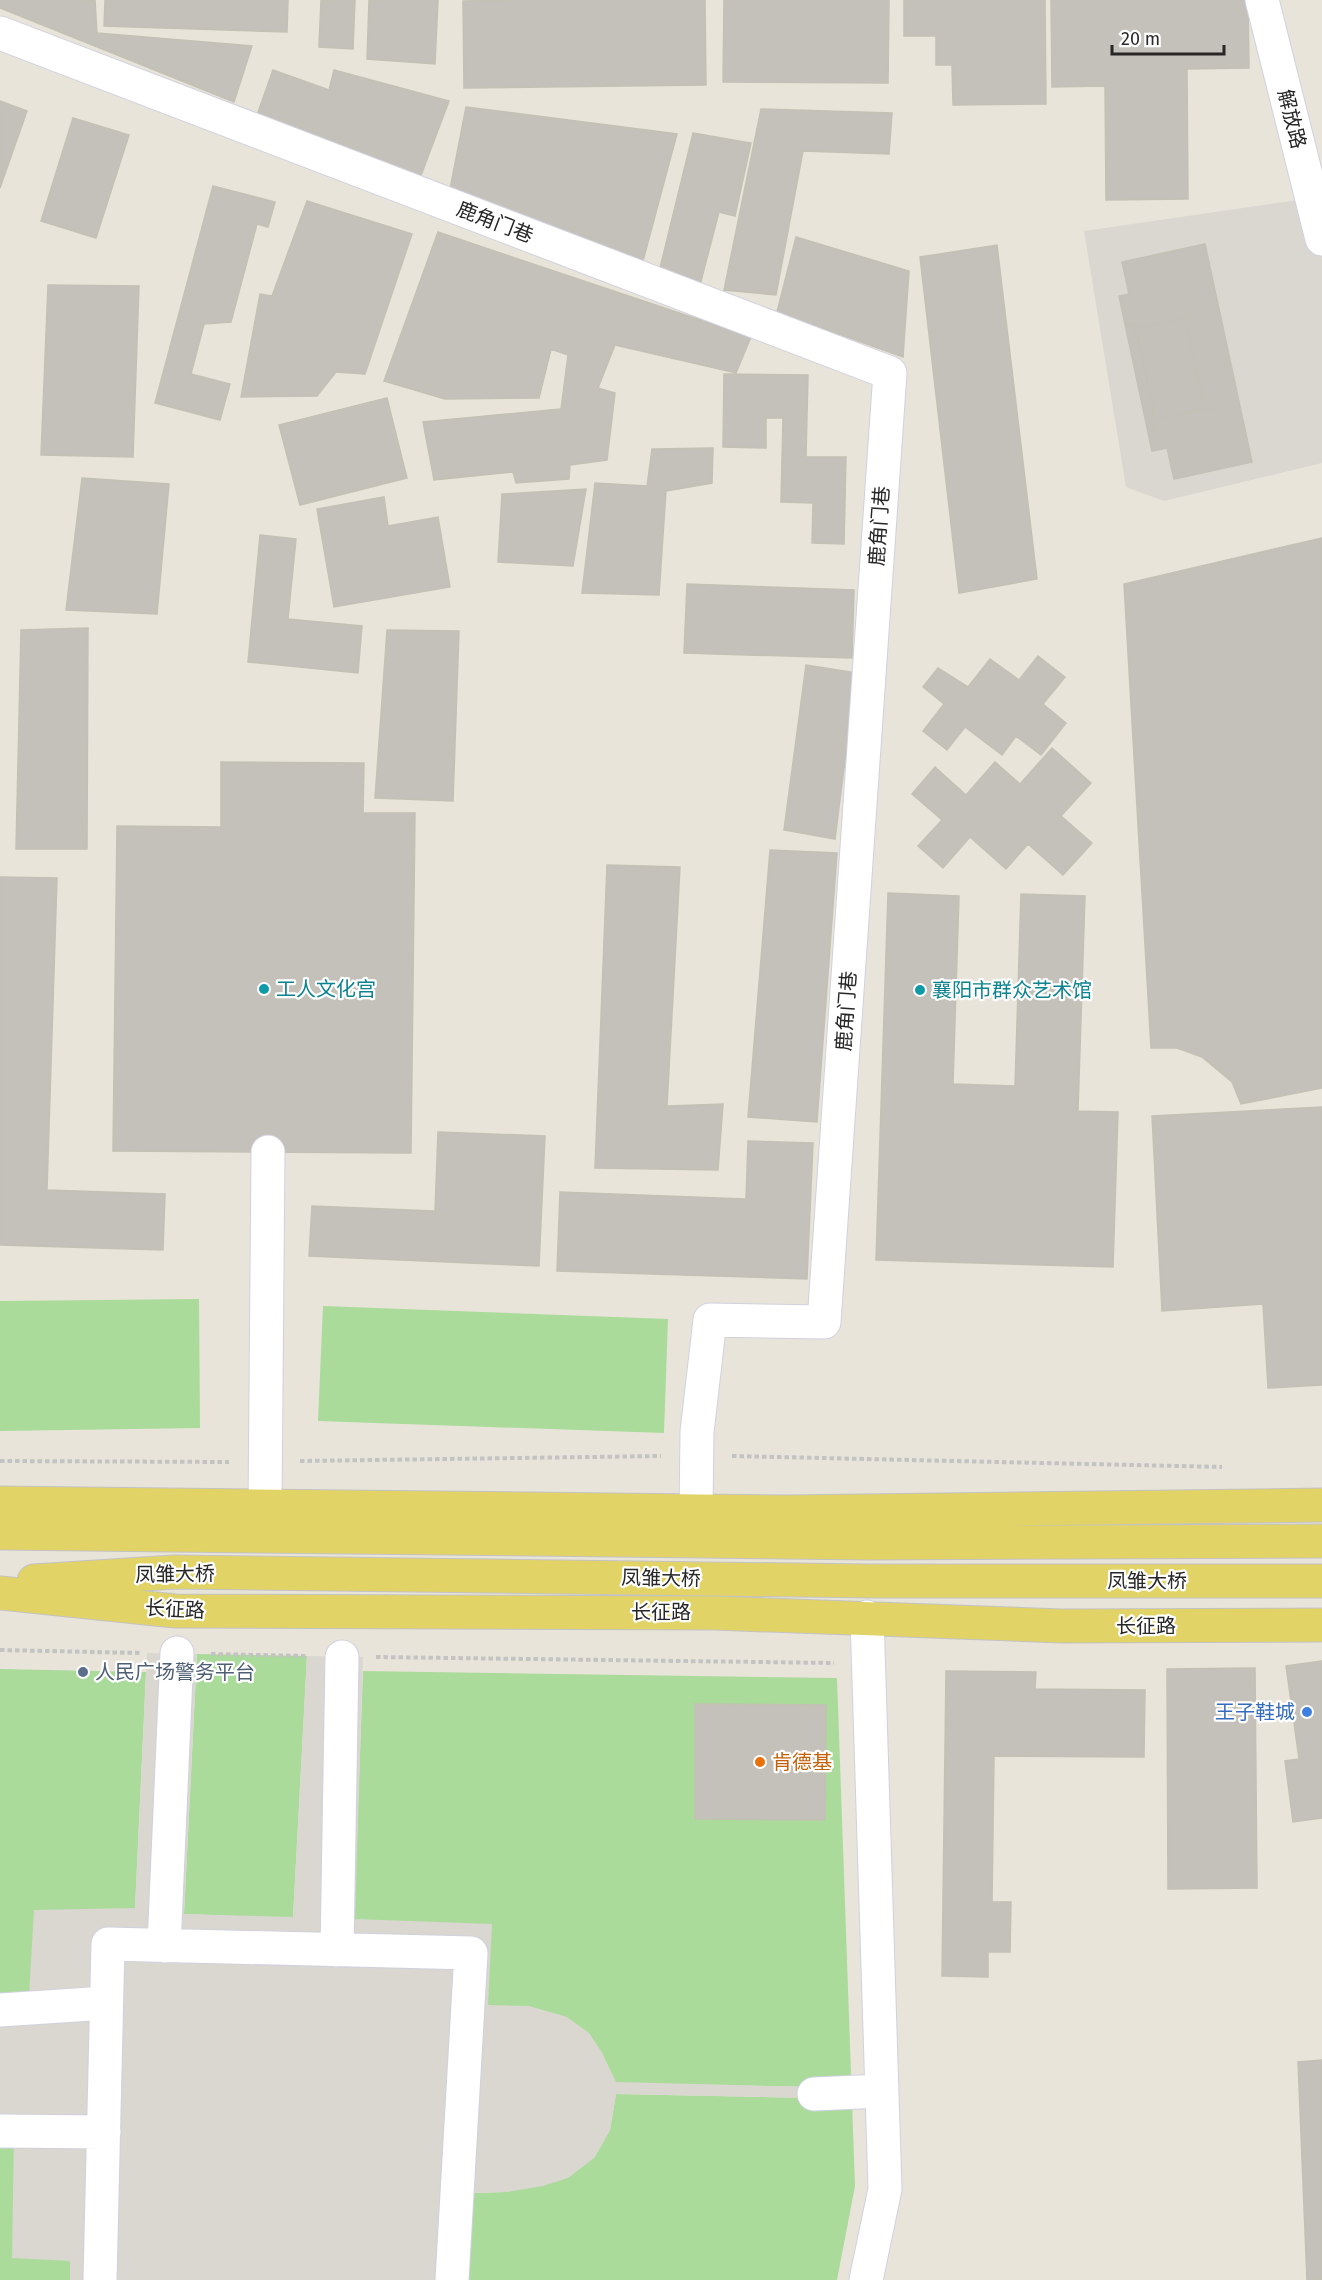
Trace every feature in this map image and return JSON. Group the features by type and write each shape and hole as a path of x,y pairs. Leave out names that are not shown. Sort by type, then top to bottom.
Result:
{"main road":[{"path":"0,1503 696,1512 1322,1505"},
{"name":"凤雏大桥","path":"0,1533 869,1543 1322,1541"},
{"name":"凤雏大桥","path":"0,1583 174,1572 870,1581 1322,1581"},
{"name":"长征路","path":"0,1593 176,1611 714,1612 1062,1626 1322,1625"}],"street":[{"name":"解放路","path":"1262,0 1322,238"},
{"name":"鹿角门巷","path":"0,33 890,373 825,1322 710,1320 697,1432 696,1512"},
{"path":"265,1506 268,1152"},
{"path":"866,2280 885,2188 867,1617"},
{"path":"164,1946 177,1653"},
{"path":"337,1950 342,1657"},
{"path":"100,2280 108,1944 471,1953 452,2280"},
{"path":"0,2010 106,2003"},
{"path":"814,2094 881,2091"},
{"path":"0,2131 104,2132"}],"path":[{"path":"0,1650 867,1664"}],"green space":[{"path":"199,1299 200,1428 0,1431 0,1301"},
{"path":"323,1306 668,1319 664,1433 318,1421"},
{"path":"197,1654 307,1656 293,1918 184,1914"},
{"path":"0,1669 146,1672 135,1908 28,2014 0,2015"},
{"path":"363,1671 837,1678 855,2186 837,2280 467,2280 472,2193 507,2192 594,2158 610,2130 616,2094 813,2098 814,2087 616,2083 601,2051 529,2006 488,2006 354,1919"},
{"path":"0,2131 14,2132 70,2261 70,2280 0,2280"}],"shaded area":[{"path":"1312,198 1322,239 1322,463 1164,501 1126,487 1084,231"},
{"path":"147,1653 197,1654 184,1914 293,1917 307,1656 363,1657 355,1919 492,1924 488,2005 529,2006 567,2017 589,2033 601,2051 616,2082 814,2087 813,2098 616,2094 610,2130 594,2158 568,2178 543,2186 507,2192 472,2193 467,2280 70,2280 70,2261 12,2258 14,2132 0,2131 0,2015 28,2013 34,1910 135,1908"}],"building":[{"path":"0,0 95,0 97,33 252,46 234,102 0,8"},
{"path":"105,0 288,0 287,32 104,26"},
{"path":"321,0 355,0 353,49 319,47"},
{"path":"369,0 438,0 435,64 367,59"},
{"path":"705,0 706,85 464,88 463,1"},
{"path":"724,0 889,0 888,83 723,82"},
{"path":"904,0 1045,0 1046,104 953,105 952,65 936,65 936,36 904,36"},
{"path":"1051,0 1248,0 1249,68 1187,69 1188,199 1106,200 1105,86 1052,87"},
{"path":"273,70 329,90 334,70 449,101 420,178 257,115"},
{"path":"0,101 27,111 0,188"},
{"path":"466,107 677,134 643,261 450,189"},
{"path":"761,109 892,113 889,154 803,151 776,295 724,290"},
{"path":"73,118 129,135 96,238 41,221"},
{"path":"693,133 751,143 735,216 719,212 700,285 659,272"},
{"path":"213,186 275,202 268,227 257,224 231,322 204,324 191,374 230,384 220,420 155,403"},
{"path":"307,201 412,234 365,374 336,372 317,396 241,397 260,294 272,296"},
{"path":"438,232 751,337 736,373 615,345 598,388 615,393 607,460 570,465 569,479 516,483 513,472 434,480 423,422 561,409 568,355 551,349 539,398 445,399 384,381"},
{"path":"796,237 909,271 903,357 777,312"},
{"path":"1205,244 1252,462 1174,479 1167,448 1152,451 1119,296 1129,294 1122,262"},
{"path":"997,245 1037,579 959,593 920,257"},
{"path":"48,285 139,286 133,457 41,455"},
{"path":"1190,309 1188,329 1203,401 1213,411 1202,409 1160,419 1154,430 1153,408 1137,334 1128,323 1143,327 1184,319"},
{"path":"724,374 808,375 806,457 846,457 844,544 812,543 813,503 781,502 783,418 766,418 766,448 723,447"},
{"path":"387,398 407,478 300,505 279,425"},
{"path":"713,448 712,483 666,491 659,595 582,593 595,483 647,486 652,449"},
{"path":"82,478 169,484 157,614 66,610"},
{"path":"586,489 573,566 498,562 502,494"},
{"path":"384,497 388,526 438,517 450,587 334,607 317,509"},
{"path":"260,535 296,539 288,619 362,626 358,673 248,662"},
{"path":"1322,538 1322,1088 1241,1104 1232,1082 1202,1057 1177,1048 1151,1048 1124,584"},
{"path":"687,584 854,590 852,658 684,653"},
{"path":"88,628 87,849 16,849 21,630"},
{"path":"387,630 459,631 453,801 375,798"},
{"path":"1038,656 1065,677 1043,704 1066,723 1041,755 1016,736 1002,755 965,727 947,750 923,731 944,704 923,687 938,668 968,687 990,659 1019,680"},
{"path":"806,665 856,673 835,839 784,830"},
{"path":"1052,748 1091,783 1061,816 1092,843 1063,875 1028,844 1006,869 970,837 943,868 918,846 942,820 912,794 935,767 966,795 995,762 1020,784"},
{"name":"工人文化宫","path":"221,762 364,763 363,813 415,813 411,1153 113,1151 117,826 221,827"},
{"path":"770,850 837,853 817,1122 748,1117"},
{"path":"607,865 680,867 667,1106 723,1104 718,1170 595,1168"},
{"path":"0,877 57,878 47,1190 165,1194 163,1250 0,1245"},
{"name":"襄阳市群众艺术馆","path":"888,893 959,896 953,1084 1015,1086 1021,894 1085,896 1078,1111 1118,1112 1113,1267 876,1260"},
{"path":"1322,1107 1322,1385 1268,1388 1263,1304 1162,1311 1152,1116"},
{"path":"438,1132 545,1136 539,1266 309,1256 312,1206 435,1211"},
{"path":"748,1141 813,1143 807,1279 557,1271 560,1192 746,1199"},
{"name":"王子鞋城","path":"1322,1661 1322,1818 1293,1822 1285,1761 1299,1759 1286,1666"},
{"path":"1255,1668 1257,1888 1168,1889 1167,1669"},
{"path":"946,1671 1036,1672 1035,1689 1145,1690 1144,1757 994,1756 992,1902 1011,1902 1010,1952 988,1952 988,1977 942,1976"},
{"name":"肯德基","path":"695,1704 826,1705 825,1820 695,1819"},
{"path":"1322,2060 1322,2280 1307,2280 1298,2062"}],"place":[{"name":"工人文化宫","path":"264,989"},
{"name":"襄阳市群众艺术馆","path":"920,990"},
{"name":"人民广场警务平台","path":"83,1672"},
{"name":"王子鞋城","path":"1307,1712"},
{"name":"肯德基","path":"760,1762"}]}
